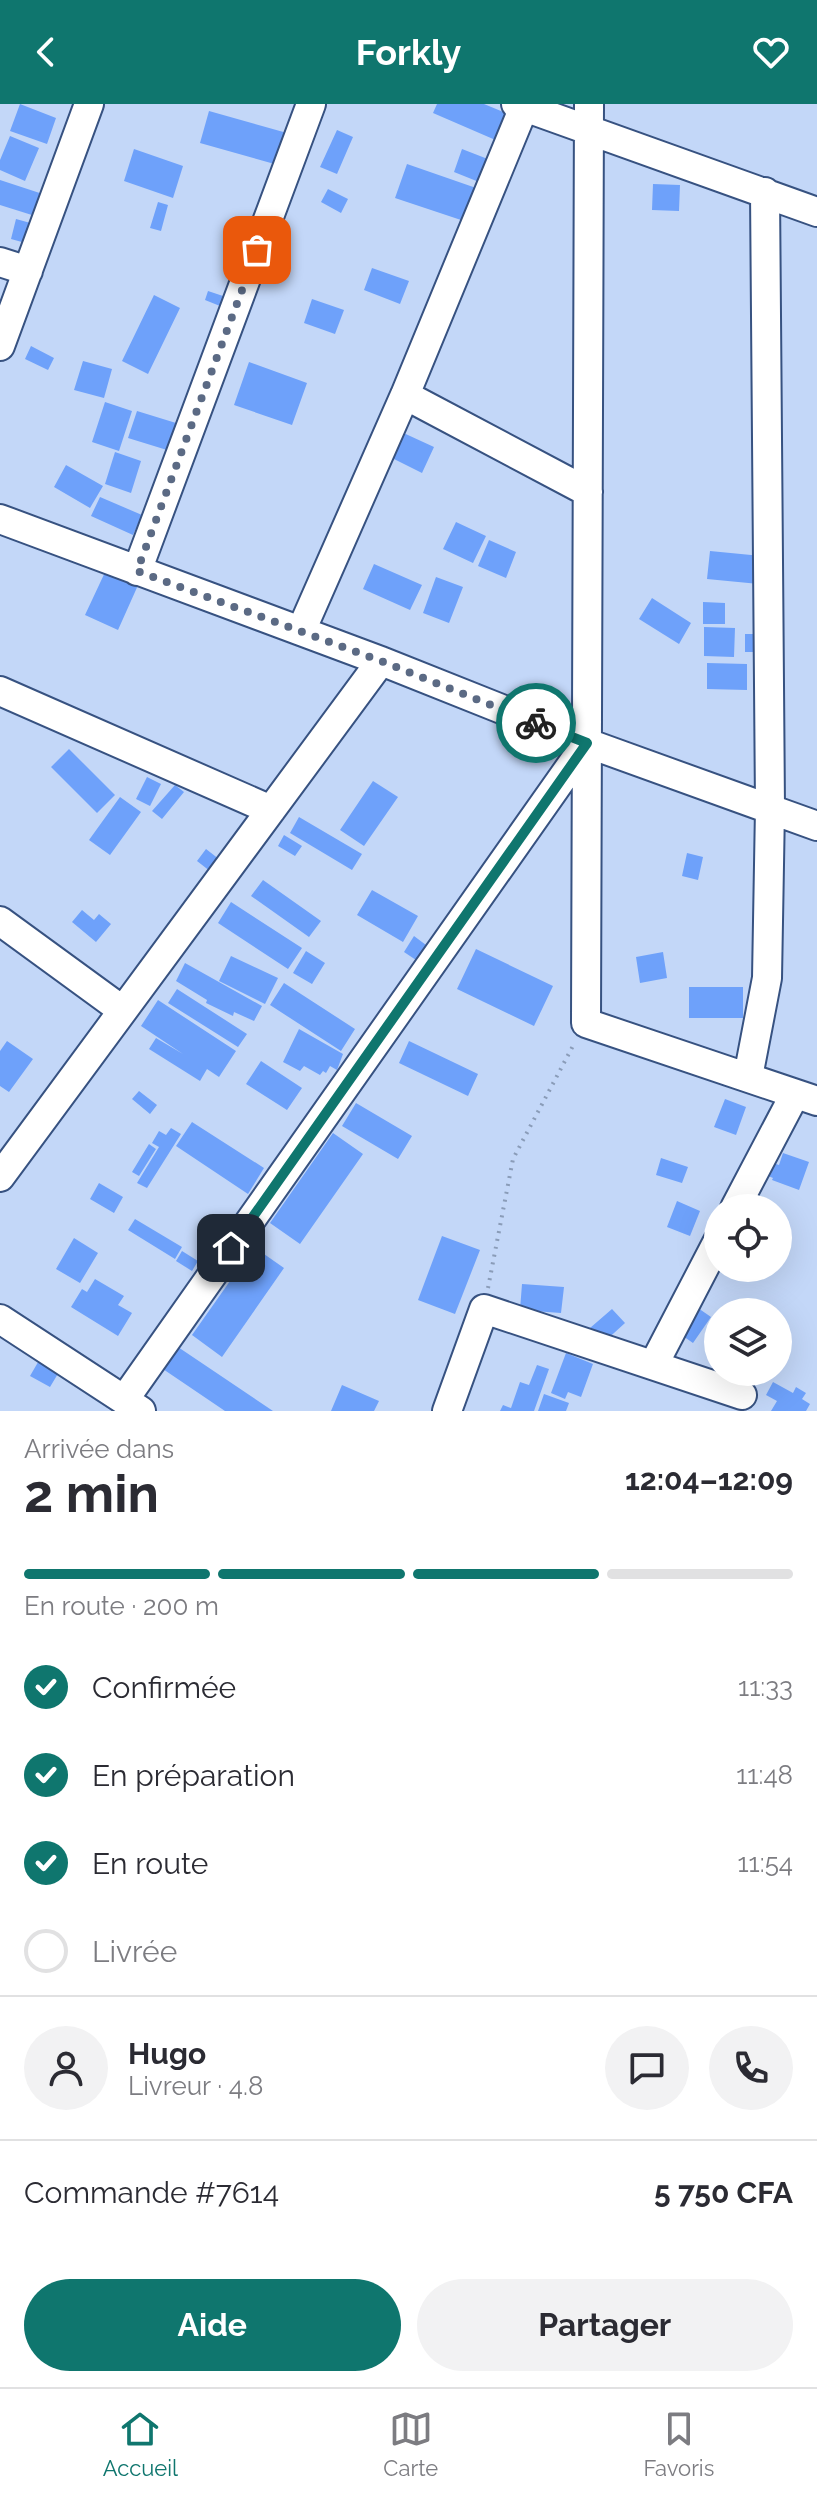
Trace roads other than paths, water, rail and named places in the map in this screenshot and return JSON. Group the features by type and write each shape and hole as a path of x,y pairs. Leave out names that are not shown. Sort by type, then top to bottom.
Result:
{"street":[{"path":"0,346 89,104"},
{"path":"137,571 311,104"},
{"path":"301,631 405,395 520,105 589,118 817,212"},
{"path":"589,118 586,1023 806,1098 744,1194"},
{"path":"748,1077 767,978 770,808 765,192"},
{"path":"0,262 28,271"},
{"path":"405,395 588,492"},
{"path":"0,519 381,661 587,743 817,826"},
{"path":"0,1177 381,661"},
{"path":"0,691 271,810"},
{"path":"0,1319 132,1406 587,743"},
{"path":"0,921 122,1010"},
{"path":"654,1364 704,1268"},
{"path":"447,1411 484,1309 742,1395"}]}
